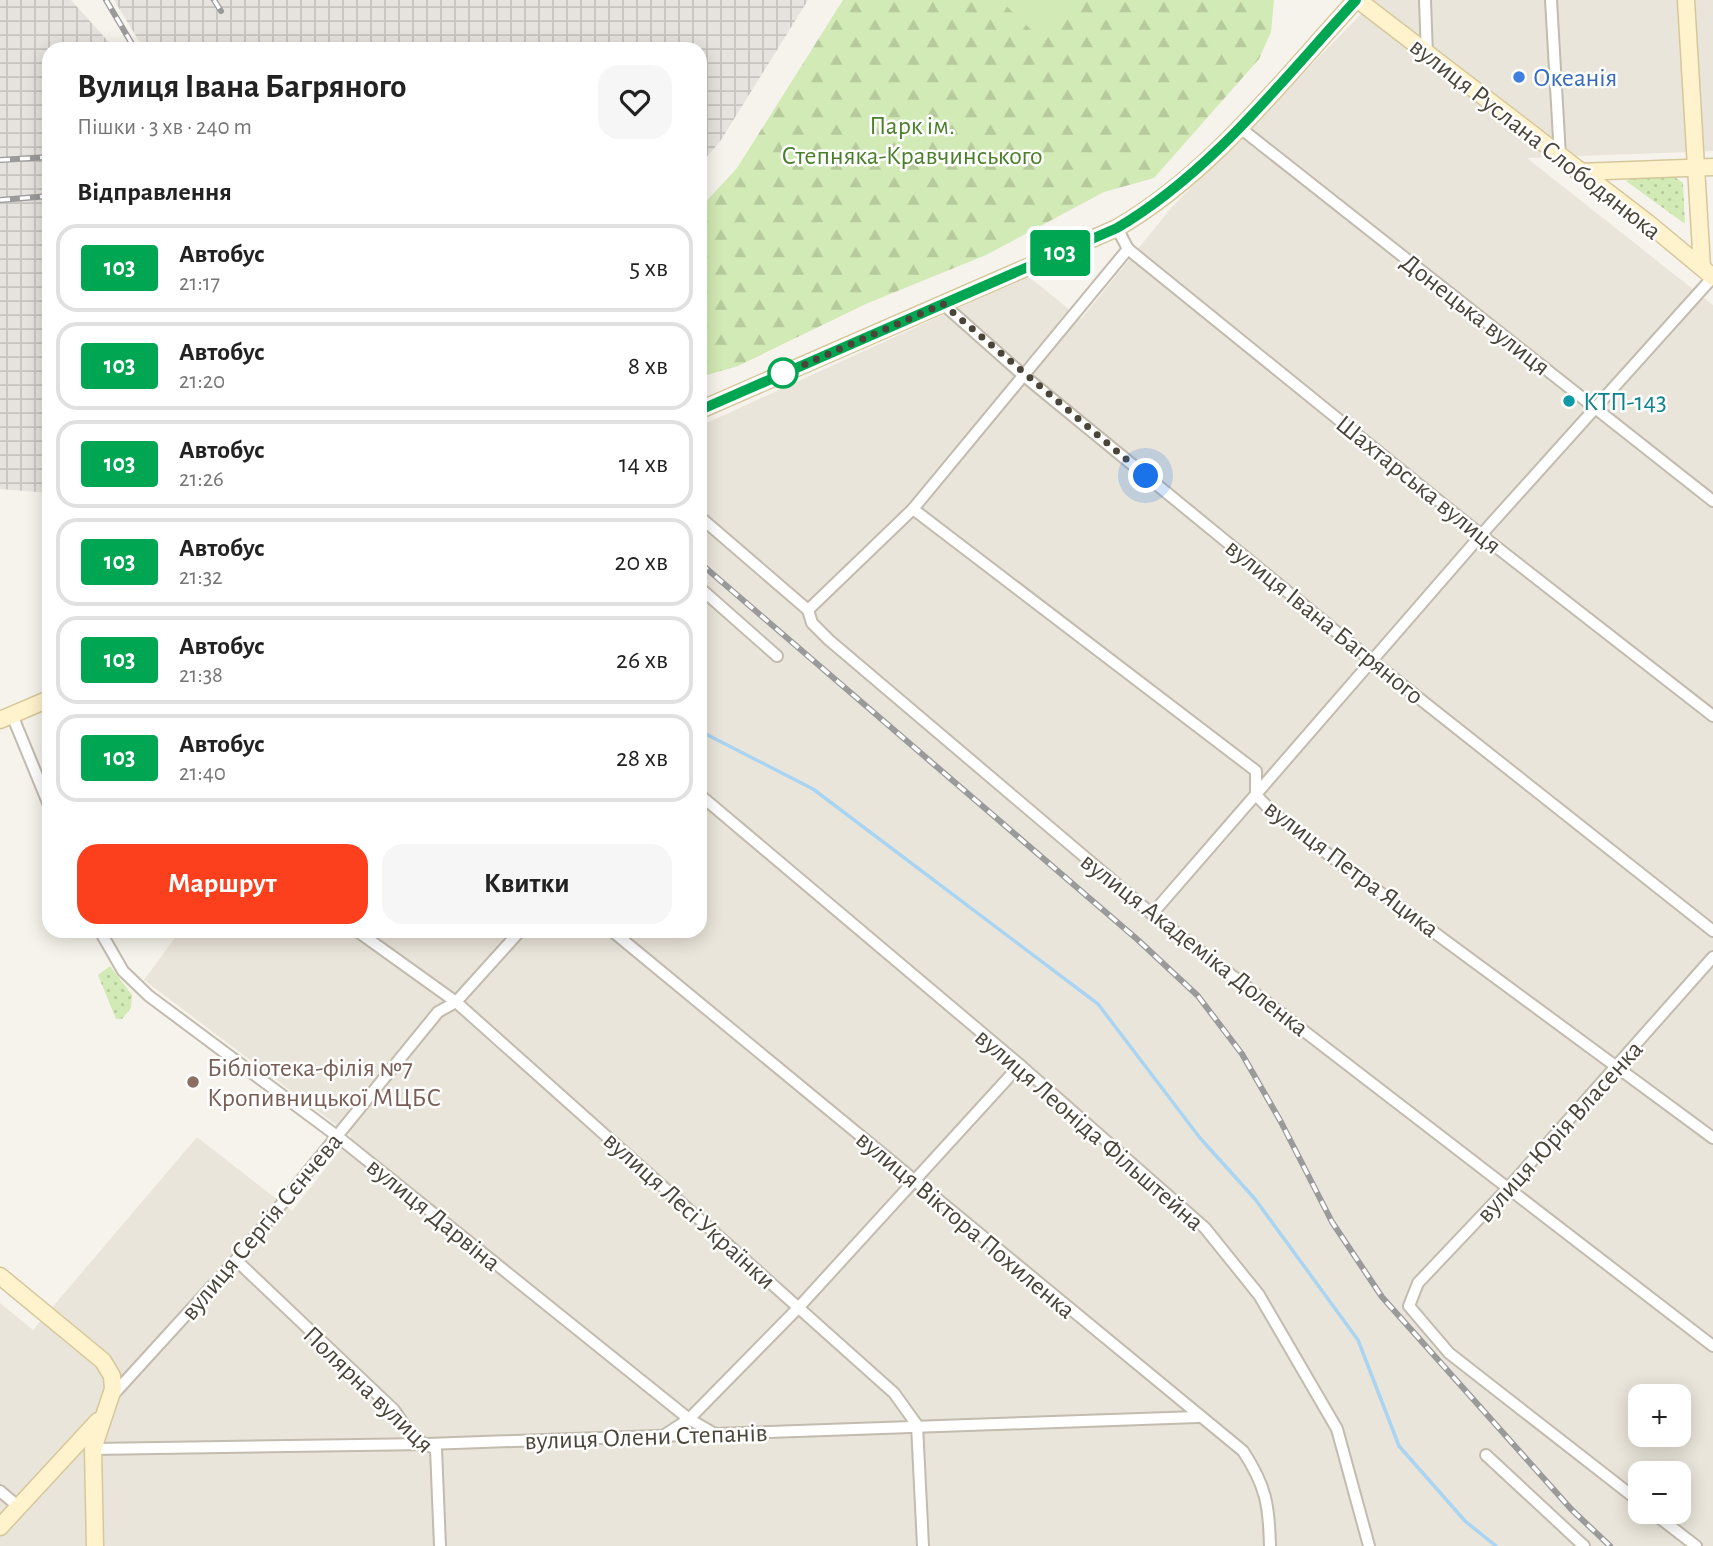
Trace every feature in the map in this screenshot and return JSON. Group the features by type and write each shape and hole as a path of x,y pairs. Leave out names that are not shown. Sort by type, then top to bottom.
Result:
{"main road":[{"name":"вулиця Руслана Слободянюка","path":"1357,0 1709,274"},
{"path":"707,407 1117,228 1175,190 1239,127 1357,0"},
{"path":"1686,0 1705,167 1709,274"},
{"path":"1578,172 1705,167"},
{"path":"6,718 42,702"},
{"path":"0,1276 103,1361 112,1376 112,1396 93,1448 95,1546"},
{"path":"0,1527 103,1415"}],"street":[{"path":"1425,0 1427,55"},
{"path":"1551,0 1561,159"},
{"name":"Донецька вулиця","path":"1239,127 1713,501"},
{"path":"808,610 913,509 1128,249 1117,228"},
{"name":"Шахтарська вулиця","path":"1128,249 1481,536 1713,716"},
{"path":"1152,914 1481,536 1596,409 1709,274"},
{"name":"вулиця Івана Багряного","path":"943,304 1023,374 1372,661 1713,931"},
{"name":"вулиця Петра Яцика","path":"913,509 1256,771 1256,794 1275,815 1713,1138"},
{"name":"вулиця Академіка Доленка","path":"707,523 808,610 812,623 829,640 1152,914 1510,1187 1713,1346"},
{"path":"707,594 776,656"},
{"path":"6,718 42,791"},
{"name":"вулиця Леоніда Фільштейна","path":"707,801 1020,1065 1205,1228 1259,1295 1337,1429 1369,1546"},
{"name":"вулиця Дарвіна","path":"104,938 123,971 149,996 337,1136 689,1419 715,1434"},
{"name":"вулиця Лесі Українки","path":"367,938 456,1002 894,1393 917,1425"},
{"name":"вулиця Сергія Сєнчева","path":"112,1396 236,1260 438,1012 456,1002 514,938"},
{"name":"вулиця Віктора Похиленка","path":"620,938 1243,1451 1261,1478 1269,1506 1270,1546"},
{"name":"вулиця Юрія Власенка","path":"1628,1493 1449,1353 1409,1306 1418,1283 1510,1187 1713,957"},
{"path":"663,1437 689,1419 799,1307 1020,1065"},
{"name":"Полярна вулиця","path":"236,1260 394,1410 405,1431 436,1449 440,1546"},
{"name":"вулиця Олени Степанів","path":"93,1448 427,1444 1199,1417"},
{"path":"917,1425 923,1546"},
{"path":"1486,1455 1584,1546"},
{"path":"0,1490 19,1507"},
{"path":"1668,1524 1696,1546"}],"shaded area":[{"path":"0,0 71,0 109,42 42,42 42,492 0,489"},
{"path":"114,0 808,0 721,140 707,157 707,42 140,42"},
{"path":"1364,0 1713,0 1713,151 1527,158 1713,305 1713,1546 0,1546 0,1303 33,1330 197,1137 292,1211 351,1136 144,980 175,938 707,938 707,423 1028,276 1081,319 1172,207 1370,5"}],"green space":[{"name":"Парк ім. Степняка-Кравчинського","path":"843,0 1274,0 1271,32 1259,59 1154,178 1104,192 986,255 868,303 738,366 707,375 707,200 737,168"},
{"path":"1000,0 1070,0 1075,5 1042,40"},
{"path":"1672,175 1683,183 1685,224 1626,181 1635,177"},
{"path":"110,966 132,995 131,1008 122,1019 116,1019 98,975"}],"waterway":[{"path":"707,735 813,789 1098,1004 1200,1138 1255,1199 1358,1340 1399,1446 1465,1521 1496,1546"}],"railway":[{"path":"106,0 131,42"},
{"path":"214,0 221,11"},
{"path":"0,160 42,157"},
{"path":"0,200 42,197"},
{"path":"707,569 1138,940 1198,996 1242,1054 1281,1122 1332,1222 1382,1297 1571,1509 1610,1546"}],"bus line":[{"name":"103","path":"707,407 1117,228 1145,211 1175,190 1239,127 1356,0"}],"place":[{"name":"Океанія","path":"1519,77"},
{"name":"КТП-143","path":"1569,401"},
{"name":"Бібліотека-філія №7 Кропивницької МЦБС","path":"193,1082"}],"route":[{"path":"783,373 771,379 943,304 1146,476"}]}
